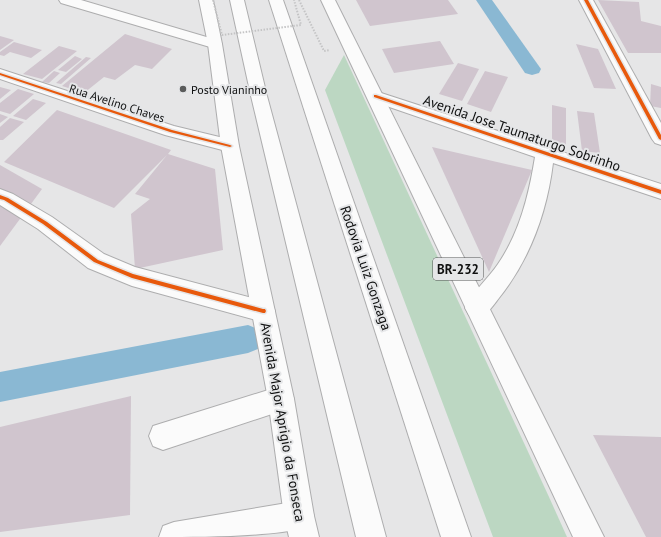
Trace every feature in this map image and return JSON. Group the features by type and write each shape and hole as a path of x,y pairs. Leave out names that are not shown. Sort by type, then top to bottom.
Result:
{"main road":[{"path":"66,0 215,44"},
{"name":"Avenida Major Aprigio da Fonseca","path":"206,0 215,44 230,146 281,399 301,527"},
{"path":"237,0 259,96 371,537"},
{"name":"Rodovia Luiz Gonzaga","path":"276,0 456,537"},
{"name":"BR-232","path":"328,0 589,537"},
{"path":"586,0 661,139"},
{"name":"Rua Avelino Chaves","path":"0,74 171,131 230,146"},
{"name":"Avenida Jose Taumaturgo Sobrinho","path":"375,96 661,192"},
{"path":"477,308 507,269 521,244 532,218 538,197 546,153"},
{"path":"0,197 6,199 45,223 96,261 132,276 263,311"},
{"path":"163,436 281,399"},
{"path":"174,537 301,527"}],"path":[{"path":"213,0 222,35 301,25 294,0"},
{"path":"299,0 324,51 350,47"}],"green space":[{"path":"344,55 567,537 493,537 325,90"}],"building":[{"path":"356,0 448,0 458,14 370,26"},
{"path":"598,0 639,2 641,21 661,26 661,53 628,53"},
{"path":"125,34 172,49 152,69 135,65 115,80 104,77 84,93 62,86"},
{"path":"0,36 14,40 0,50"},
{"path":"440,41 454,64 394,73 382,49"},
{"path":"14,42 42,50 31,58 10,52 4,56 0,55 0,52"},
{"path":"576,44 598,49 616,89 594,88"},
{"path":"59,46 77,51 42,79 23,74"},
{"path":"75,56 82,59 66,72 58,70"},
{"path":"86,57 91,58 61,84 56,83"},
{"path":"458,63 479,69 462,101 439,94"},
{"path":"54,71 60,73 49,83 42,82"},
{"path":"485,71 508,77 491,112 467,104"},
{"path":"651,84 661,87 661,108 650,106"},
{"path":"0,87 11,90 0,99"},
{"path":"18,89 34,94 10,114 0,111 0,103"},
{"path":"33,99 46,103 26,120 13,116"},
{"path":"552,105 566,108 566,146 552,141"},
{"path":"57,110 171,150 168,154 215,169 223,250 135,269 131,214 150,199 135,194 167,155 114,208 4,162"},
{"path":"577,111 594,113 600,153 582,151"},
{"path":"0,114 8,117 0,123"},
{"path":"10,118 24,122 3,140 0,140 0,127"},
{"path":"432,147 532,170 489,272"},
{"path":"0,165 42,189 0,246"},
{"path":"131,396 130,515 0,532 0,427"},
{"path":"593,435 661,437 661,537 646,537"}],"waterway":[{"path":"484,0 532,69"},
{"path":"0,387 248,339"}],"cycle path":[{"path":"586,0 661,139"},
{"path":"0,74 171,131 230,146"},
{"path":"375,96 661,192"},
{"path":"0,197 6,199 45,223 96,261 132,276 263,311"}],"place":[{"name":"Posto Vianinho","path":"183,89"}]}
